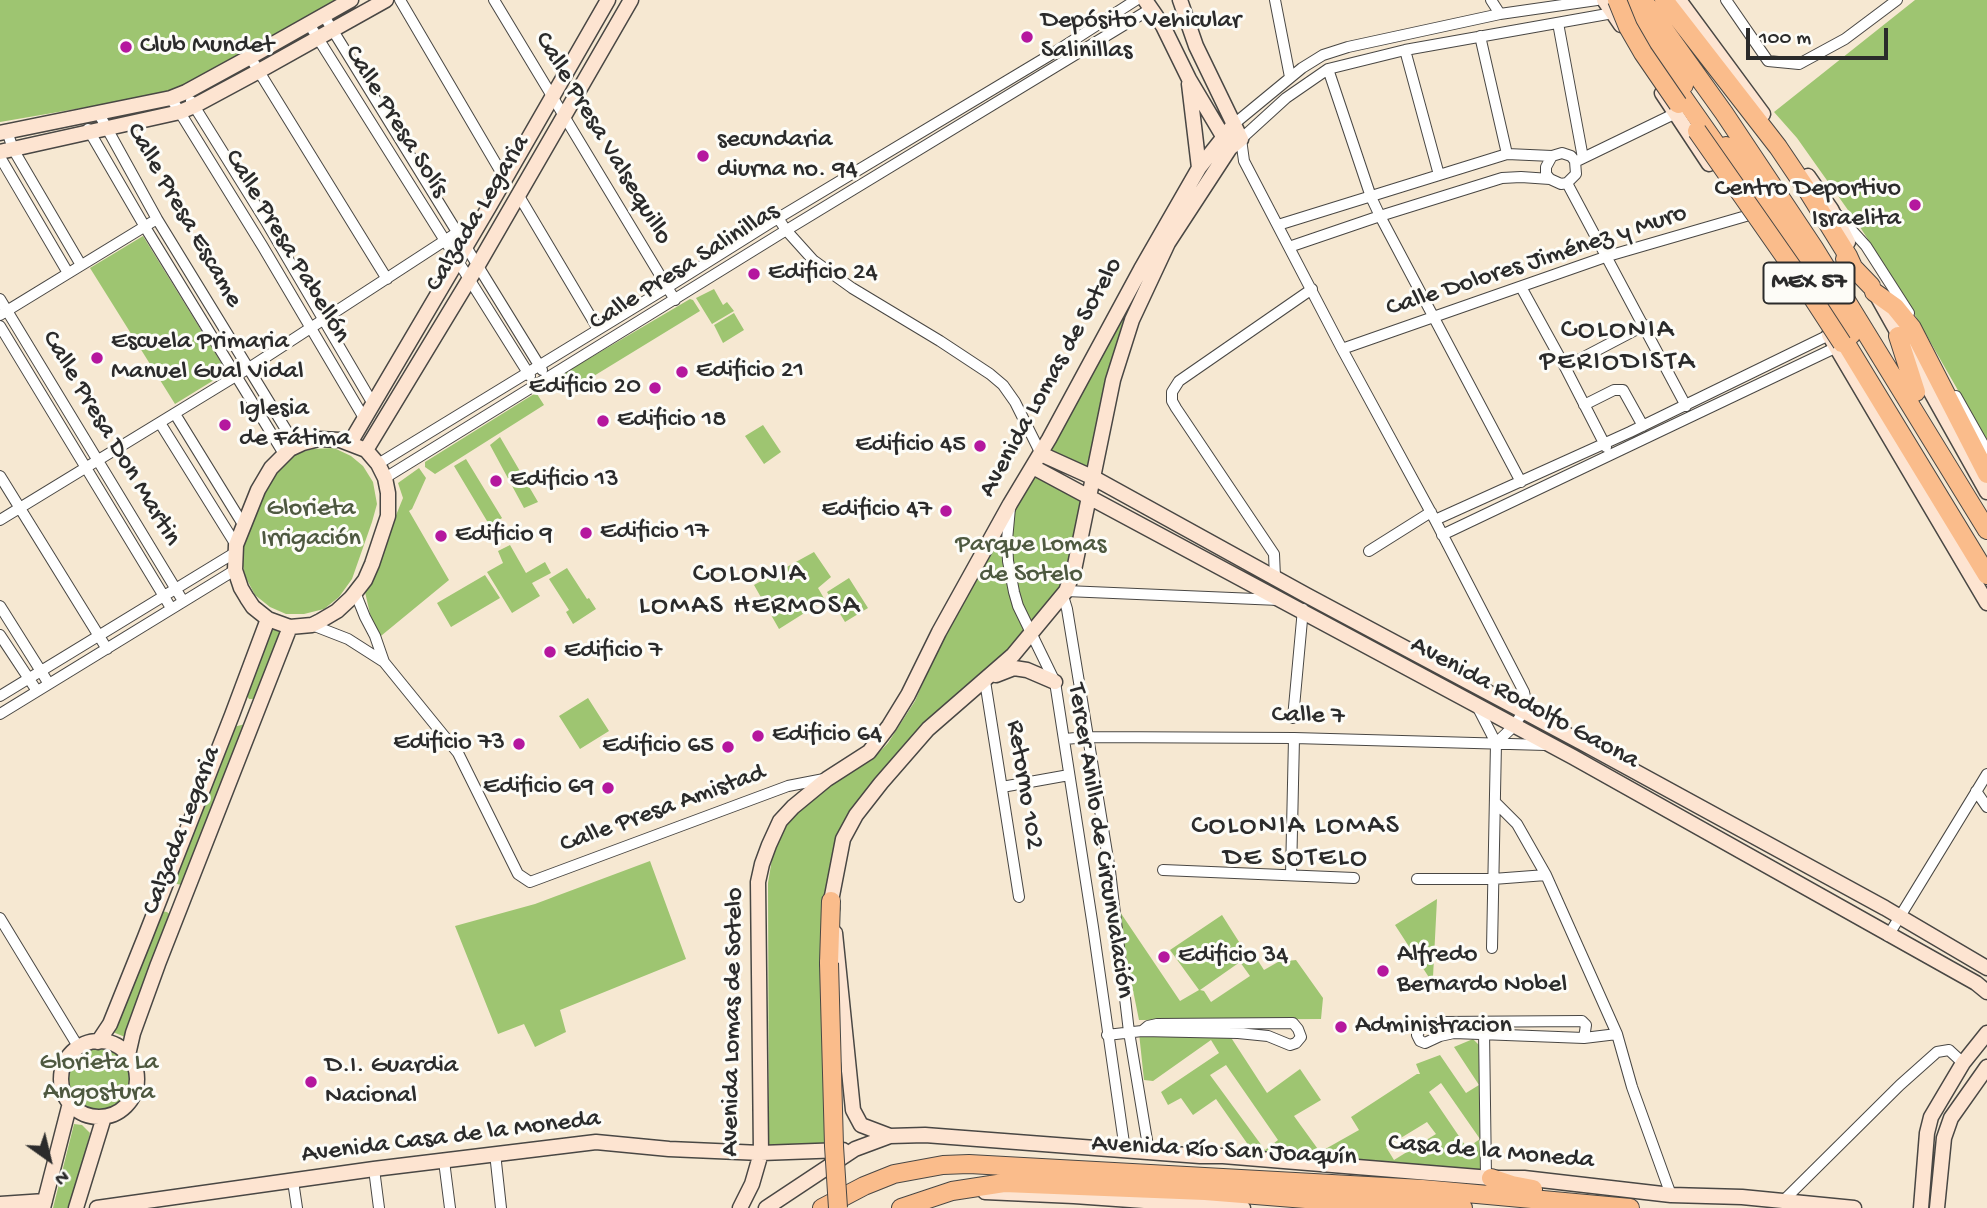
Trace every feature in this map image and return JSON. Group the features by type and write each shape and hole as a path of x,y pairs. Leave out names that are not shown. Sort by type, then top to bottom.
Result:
{"highway":[{"path":"1643,0 1724,113 1814,248 1987,530"},
{"name":"MEX 57","path":"1654,0 1800,211 1875,334 1916,392 1987,513"},
{"path":"1664,0 1724,77 1796,179 1844,259 1895,307 1905,332 1987,474"},
{"name":"MEX 57","path":"1617,3 1714,140 1810,285 1987,575"},
{"path":"1617,3 1643,53 1799,277 1836,342 1864,383 1877,415"},
{"path":"1617,3 1718,134 1841,318 1987,562"},
{"path":"1714,140 1751,223"},
{"path":"1905,332 1916,392"},
{"path":"831,901 829,963 838,1208"},
{"name":"Avenida Río San Joaquín","path":"822,1208 894,1174 943,1165 970,1164 1422,1189 1630,1208"},
{"path":"1488,1178 1546,1191 1568,1203"},
{"name":"Avenida Río San Joaquín","path":"901,1208 952,1191 1004,1183 1205,1191 1463,1208"}],"main road":[{"path":"4,132 171,98 351,0"},
{"path":"6,150 180,112 259,72 386,0"},
{"name":"Calzada Legaria","path":"350,443 467,246 502,175 552,97 608,0"},
{"name":"Calzada Legaria","path":"366,450 519,196 631,0"},
{"path":"1180,0 1196,46 1234,124"},
{"path":"1604,0 1617,3 1674,114 1836,342"},
{"path":"1679,0 1831,209 1873,289"},
{"path":"1148,4 1163,26 1189,79 1231,141"},
{"path":"1189,79 1199,168"},
{"name":"Avenida Lomas de Sotelo","path":"890,1136 861,1125 853,1110 831,901 843,839 856,815 928,729 1013,655 1065,593 1074,570 1113,380 1132,320 1168,243 1231,141 1234,124"},
{"name":"Avenida Lomas de Sotelo","path":"740,1208 752,1184 761,1153 758,882 762,864 780,821 827,779 869,752 889,726 1199,168 1231,141"},
{"path":"1905,332 1987,492"},
{"path":"1877,415 1987,603"},
{"path":"320,439 350,443 366,450 385,478 389,500 386,526 365,580 337,611 312,625 290,627 268,619 253,607 241,589 235,570 236,549 264,479 290,450 320,439"},
{"name":"Avenida Rodolfo Gaona","path":"1041,454 1094,478 1722,819 1980,960 1987,968"},
{"name":"Avenida Rodolfo Gaona","path":"1033,467 1550,746 1976,983 1987,992"},
{"name":"Calzada Legaria","path":"98,1042 110,1024 233,715 268,619"},
{"name":"Calzada Legaria","path":"128,1055 133,1033 181,904 290,627"},
{"path":"987,679 1014,668 1027,670 1055,682"},
{"path":"233,715 253,720"},
{"path":"1712,836 1722,819"},
{"path":"161,895 181,904"},
{"path":"1921,1208 1927,1133 1931,1116 1963,1063 1987,1033"},
{"path":"98,1042 115,1045 128,1055 136,1072 137,1083 124,1108 104,1117 86,1115 70,1103 63,1091 62,1073 69,1058 79,1048 98,1042"},
{"path":"1937,1208 1944,1138 1951,1118 1986,1071"},
{"path":"0,1203 44,1204 70,1103"},
{"path":"76,1208 104,1117"},
{"name":"Casa de la Moneda","path":"766,1208 855,1149 890,1136 925,1135 1488,1178 1524,1178 1671,1195 1742,1196 1854,1208"},
{"name":"Avenida Casa de la Moneda","path":"97,1208 374,1169 596,1142 668,1149 761,1153 855,1149"},
{"path":"952,1191 1074,1196 1243,1208"}],"street":[{"path":"400,0 502,175"},
{"name":"Calle Presa Valsequillo","path":"494,0 675,300"},
{"name":"Calle Presa Salinillas","path":"378,464 1136,0"},
{"path":"1275,0 1290,77"},
{"path":"1491,0 1500,14"},
{"path":"1234,124 1290,77 1323,55 1348,47 1500,14 1597,0"},
{"path":"1726,0 1768,61 1799,64 1845,39 1897,0"},
{"path":"1496,743 1524,712 1524,692 1433,516 1231,141 1328,69 1405,50 1558,23 1617,3"},
{"name":"Calle Presa Salinillas","path":"385,478 1148,4"},
{"name":"Calle Presa Solís","path":"324,16 547,377"},
{"path":"1289,247 1502,178 1521,177 1567,183 1576,174 1579,160 1558,23"},
{"name":"Calle Presa Solís","path":"309,24 536,384"},
{"path":"1480,36 1507,154"},
{"path":"1405,50 1439,175"},
{"path":"250,57 387,279"},
{"path":"1328,69 1371,197 1521,482"},
{"name":"Calle Presa Pabellón","path":"186,92 373,404"},
{"name":"Calle Presa Pabellón","path":"171,98 364,418"},
{"name":"Calle Presa Escame","path":"99,114 158,219 248,368 290,450"},
{"path":"1579,160 1674,114"},
{"name":"Calle Presa Escame","path":"80,117 237,376 290,450"},
{"path":"4,132 6,150 81,265"},
{"path":"1278,225 1507,154 1567,154 1579,160"},
{"path":"1550,180 1546,167 1552,156"},
{"path":"0,157 68,273"},
{"path":"1567,183 1686,405"},
{"path":"519,196 598,329"},
{"path":"1831,209 1858,236 1895,288 1987,451"},
{"path":"778,218 813,260 852,288 940,341 1003,385 1015,402 1041,454"},
{"path":"3,313 158,219"},
{"name":"Calle Dolores Jiménez y Muro","path":"1342,349 1608,256 1751,223"},
{"path":"0,520 237,376 458,232"},
{"path":"1521,287 1611,455"},
{"path":"1275,577 1274,554 1172,401 1172,392 1179,381 1312,289"},
{"name":"Calle Presa Don Martin","path":"0,299 3,313 183,601"},
{"name":"Calle Presa Don Martin","path":"0,326 171,608"},
{"path":"1565,367 1645,326"},
{"path":"1368,551 1433,516 1521,482 1686,405 1836,342"},
{"path":"1442,535 1611,455 1836,342"},
{"path":"1584,405 1614,390 1623,390 1643,426"},
{"path":"175,414 244,526"},
{"path":"0,696 236,549 160,423"},
{"path":"0,476 107,649"},
{"name":"Tercer Anillo de Circunvalación","path":"1010,504 1008,561 1018,606 1055,682 1125,1150"},
{"path":"0,715 235,570"},
{"path":"355,592 384,662"},
{"path":"1065,593 1279,600"},
{"name":"Tercer Anillo de Circunvalación","path":"1065,593 1110,871 1129,1032 1149,1152"},
{"path":"1293,718 1302,612 1306,595"},
{"path":"0,606 49,684"},
{"path":"312,625 348,639 384,662"},
{"path":"0,635 37,691"},
{"name":"Calle Presa Amistad","path":"384,662 458,753 518,874 530,882 788,786 827,779"},
{"name":"Retorno 102","path":"987,679 1019,897"},
{"path":"1478,708 1496,743 1492,948"},
{"path":"1291,875 1294,738"},
{"name":"Calle 7","path":"1065,739 1294,738 1550,746"},
{"path":"1888,936 1987,774"},
{"path":"1002,787 1069,775"},
{"path":"1976,791 1987,807"},
{"path":"1495,802 1517,824 1546,875 1617,1034 1632,1087 1671,1195"},
{"path":"1163,870 1354,878"},
{"path":"1418,879 1493,879 1546,875"},
{"path":"0,918 79,1048"},
{"path":"1584,1038 1586,1025 1581,1021 1441,1022 1421,1028 1418,1035 1420,1041 1425,1043 1454,1033 1584,1038 1617,1034"},
{"path":"1485,1022 1488,1178"},
{"path":"1107,1035 1142,1031 1238,1033 1268,1036 1290,1045 1301,1037 1293,1023 1157,1024 1142,1031"},
{"path":"1784,1200 1937,1052 1949,1050 1963,1063"},
{"path":"495,1153 501,1208"},
{"path":"444,1161 450,1208"},
{"path":"374,1169 379,1208"},
{"path":"293,1181 297,1208"}],"green space":[{"name":"Club Mundet","path":"0,0 336,0 169,93 0,122"},
{"name":"Centro Deportivo Israelita","path":"1915,0 1987,0 1987,441 1900,289 1860,227 1797,138 1774,112"},
{"name":"Parque Lomas de Sotelo","path":"1205,165 1209,166 1162,251 1091,468 1047,450"},
{"path":"143,236 227,372 175,404 90,268"},
{"path":"714,289 723,305 727,302 734,311 712,324 696,298"},
{"path":"690,299 700,311 566,393 556,378"},
{"path":"734,313 744,330 723,343 714,325"},
{"path":"537,394 544,405 435,474 425,467 425,462"},
{"path":"763,425 781,452 764,464 745,436"},
{"path":"500,437 538,502 524,508 490,445"},
{"name":"Glorieta Irrigación","path":"334,448 351,456 363,466 373,482 377,504 372,522 352,579 339,597 324,609 304,614 286,614 270,607 255,595 245,576 241,556 256,506 271,475 282,463 298,453"},
{"path":"466,459 502,518 490,526 454,466"},
{"path":"419,468 426,478 409,511 449,580 376,640 365,592 403,498 398,483"},
{"name":"Parque Lomas de Sotelo","path":"1035,470 1085,496 1067,578 1033,627 842,831 824,906 829,1145 769,1146 768,883 781,828 801,805 872,760 888,743 915,701 937,651"},
{"path":"510,545 526,573 545,562 551,573 532,583 540,596 512,613 487,572 503,563 498,551"},
{"path":"814,552 831,577 818,588 825,600 779,629 754,585"},
{"path":"567,568 596,609 573,624 566,612 569,610 549,579"},
{"path":"485,575 500,598 451,627 437,603"},
{"path":"849,578 868,608 845,622 827,592"},
{"path":"269,627 284,634 259,699 249,699 246,694"},
{"path":"588,698 609,731 580,749 559,716"},
{"path":"250,723 181,885 174,883 233,727"},
{"path":"650,861 686,959 560,1010 566,1032 535,1047 524,1024 498,1034 455,926 535,904"},
{"path":"1437,899 1433,977 1430,979 1395,925"},
{"path":"1116,906 1180,1001 1199,990 1170,950 1222,915 1248,956 1253,953 1264,970 1278,962 1296,960 1323,998 1321,1019 1139,1020","holes":["1240,962 1250,976 1211,1002 1204,991 1200,990"]},
{"path":"161,911 174,918 125,1037 108,1030"},
{"path":"1139,1033 1230,1036 1267,1093 1300,1069 1321,1100 1294,1116 1320,1152 1359,1130 1351,1117 1420,1074 1416,1064 1440,1055 1466,1093 1479,1085 1454,1047 1473,1039 1483,1049 1480,1174 1256,1156 1216,1099 1193,1115 1181,1098 1168,1105 1161,1092 1219,1053 1211,1040 1153,1081 1144,1080","holes":["1226,1065 1278,1140 1265,1150 1210,1075","1441,1083 1480,1139 1467,1148 1429,1092","1427,1122 1436,1134 1394,1160 1386,1147"]},
{"name":"Glorieta La Angostura","path":"93,1049 105,1049 124,1062 129,1079 127,1091 116,1104 105,1109 93,1109 74,1096 69,1085 69,1073 82,1054"},
{"path":"74,1124 82,1125 90,1133 71,1208 53,1208"}],"place":[{"name":"Depósito Vehicular Salinillas","path":"1027,37"},
{"name":"Club Mundet","path":"126,47"},
{"name":"secundaria diurna no. 94","path":"703,156"},
{"name":"Centro Deportivo Israelita","path":"1915,205"},
{"name":"Edificio 24","path":"754,274"},
{"name":"Escuela Primaria Manuel Gual Vidal","path":"97,358"},
{"name":"Edificio 21","path":"682,372"},
{"name":"Edificio 20","path":"655,388"},
{"name":"Edificio 18","path":"603,421"},
{"name":"Iglesia de Fátima","path":"225,425"},
{"name":"Edificio 45","path":"980,446"},
{"name":"Edificio 13","path":"496,481"},
{"name":"Edificio 47","path":"946,511"},
{"name":"Edificio 17","path":"586,533"},
{"name":"Edificio 9","path":"441,536"},
{"name":"Edificio 7","path":"550,652"},
{"name":"Edificio 64","path":"758,736"},
{"name":"Edificio 73","path":"519,744"},
{"name":"Edificio 65","path":"728,747"},
{"name":"Edificio 69","path":"608,788"},
{"name":"Edificio 34","path":"1164,957"},
{"name":"Alfredo Bernardo Nobel","path":"1383,971"},
{"name":"Administracion","path":"1341,1027"},
{"name":"D.I. Guardia Nacional","path":"311,1082"}],"district":[{"name":"COLONIA PERIODISTA","path":"1618,348"},
{"name":"COLONIA LOMAS HERMOSA","path":"750,592"},
{"name":"COLONIA LOMAS DE SOTELO","path":"1296,844"}]}
